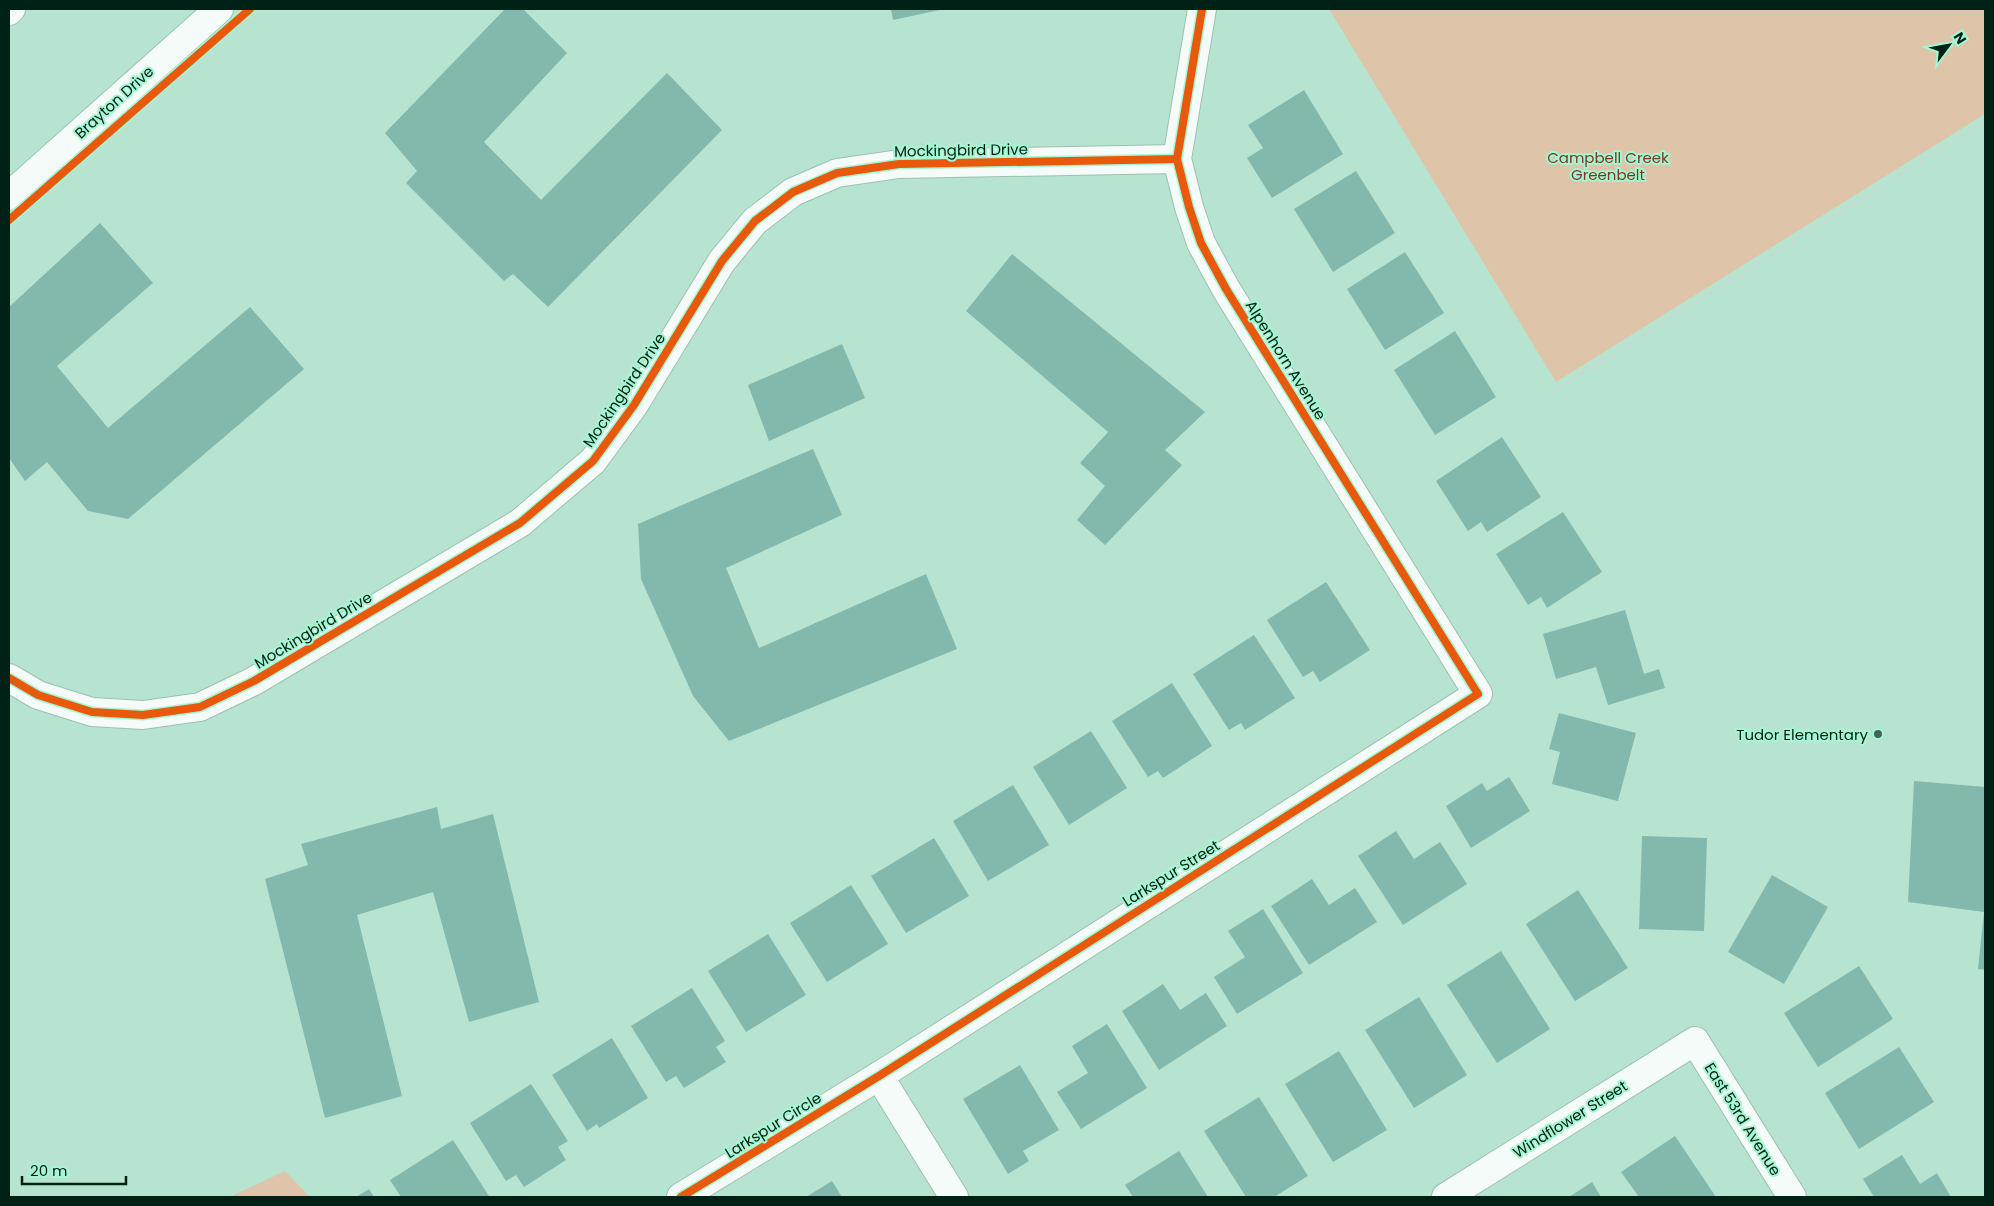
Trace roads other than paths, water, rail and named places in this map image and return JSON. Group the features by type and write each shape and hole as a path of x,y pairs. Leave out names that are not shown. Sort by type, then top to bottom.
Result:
{"street":[{"name":"Brayton Drive","path":"9,196 219,9"},
{"name":"Alpenhorn Avenue","path":"1202,9 1177,159 1189,207 1201,243 1226,289 1478,694"},
{"name":"Mockingbird Drive","path":"9,678 38,695 92,712 144,716 200,707 254,681 520,523 593,461 634,405 722,261 755,221 793,192 837,173 899,164 1177,159"},
{"name":"Larkspur Street","path":"878,1076 1478,694"},
{"name":"Windflower Street","path":"1446,1197 1695,1041"},
{"name":"East 53rd Avenue","path":"1695,1041 1792,1197"},
{"name":"Larkspur Circle","path":"681,1197 878,1076"},
{"path":"878,1076 954,1197"}],"place":[{"name":"Tudor Elementary","path":"1878,734"}],"park label":[{"name":"Campbell Creek Greenbelt","path":"1608,166"}]}
